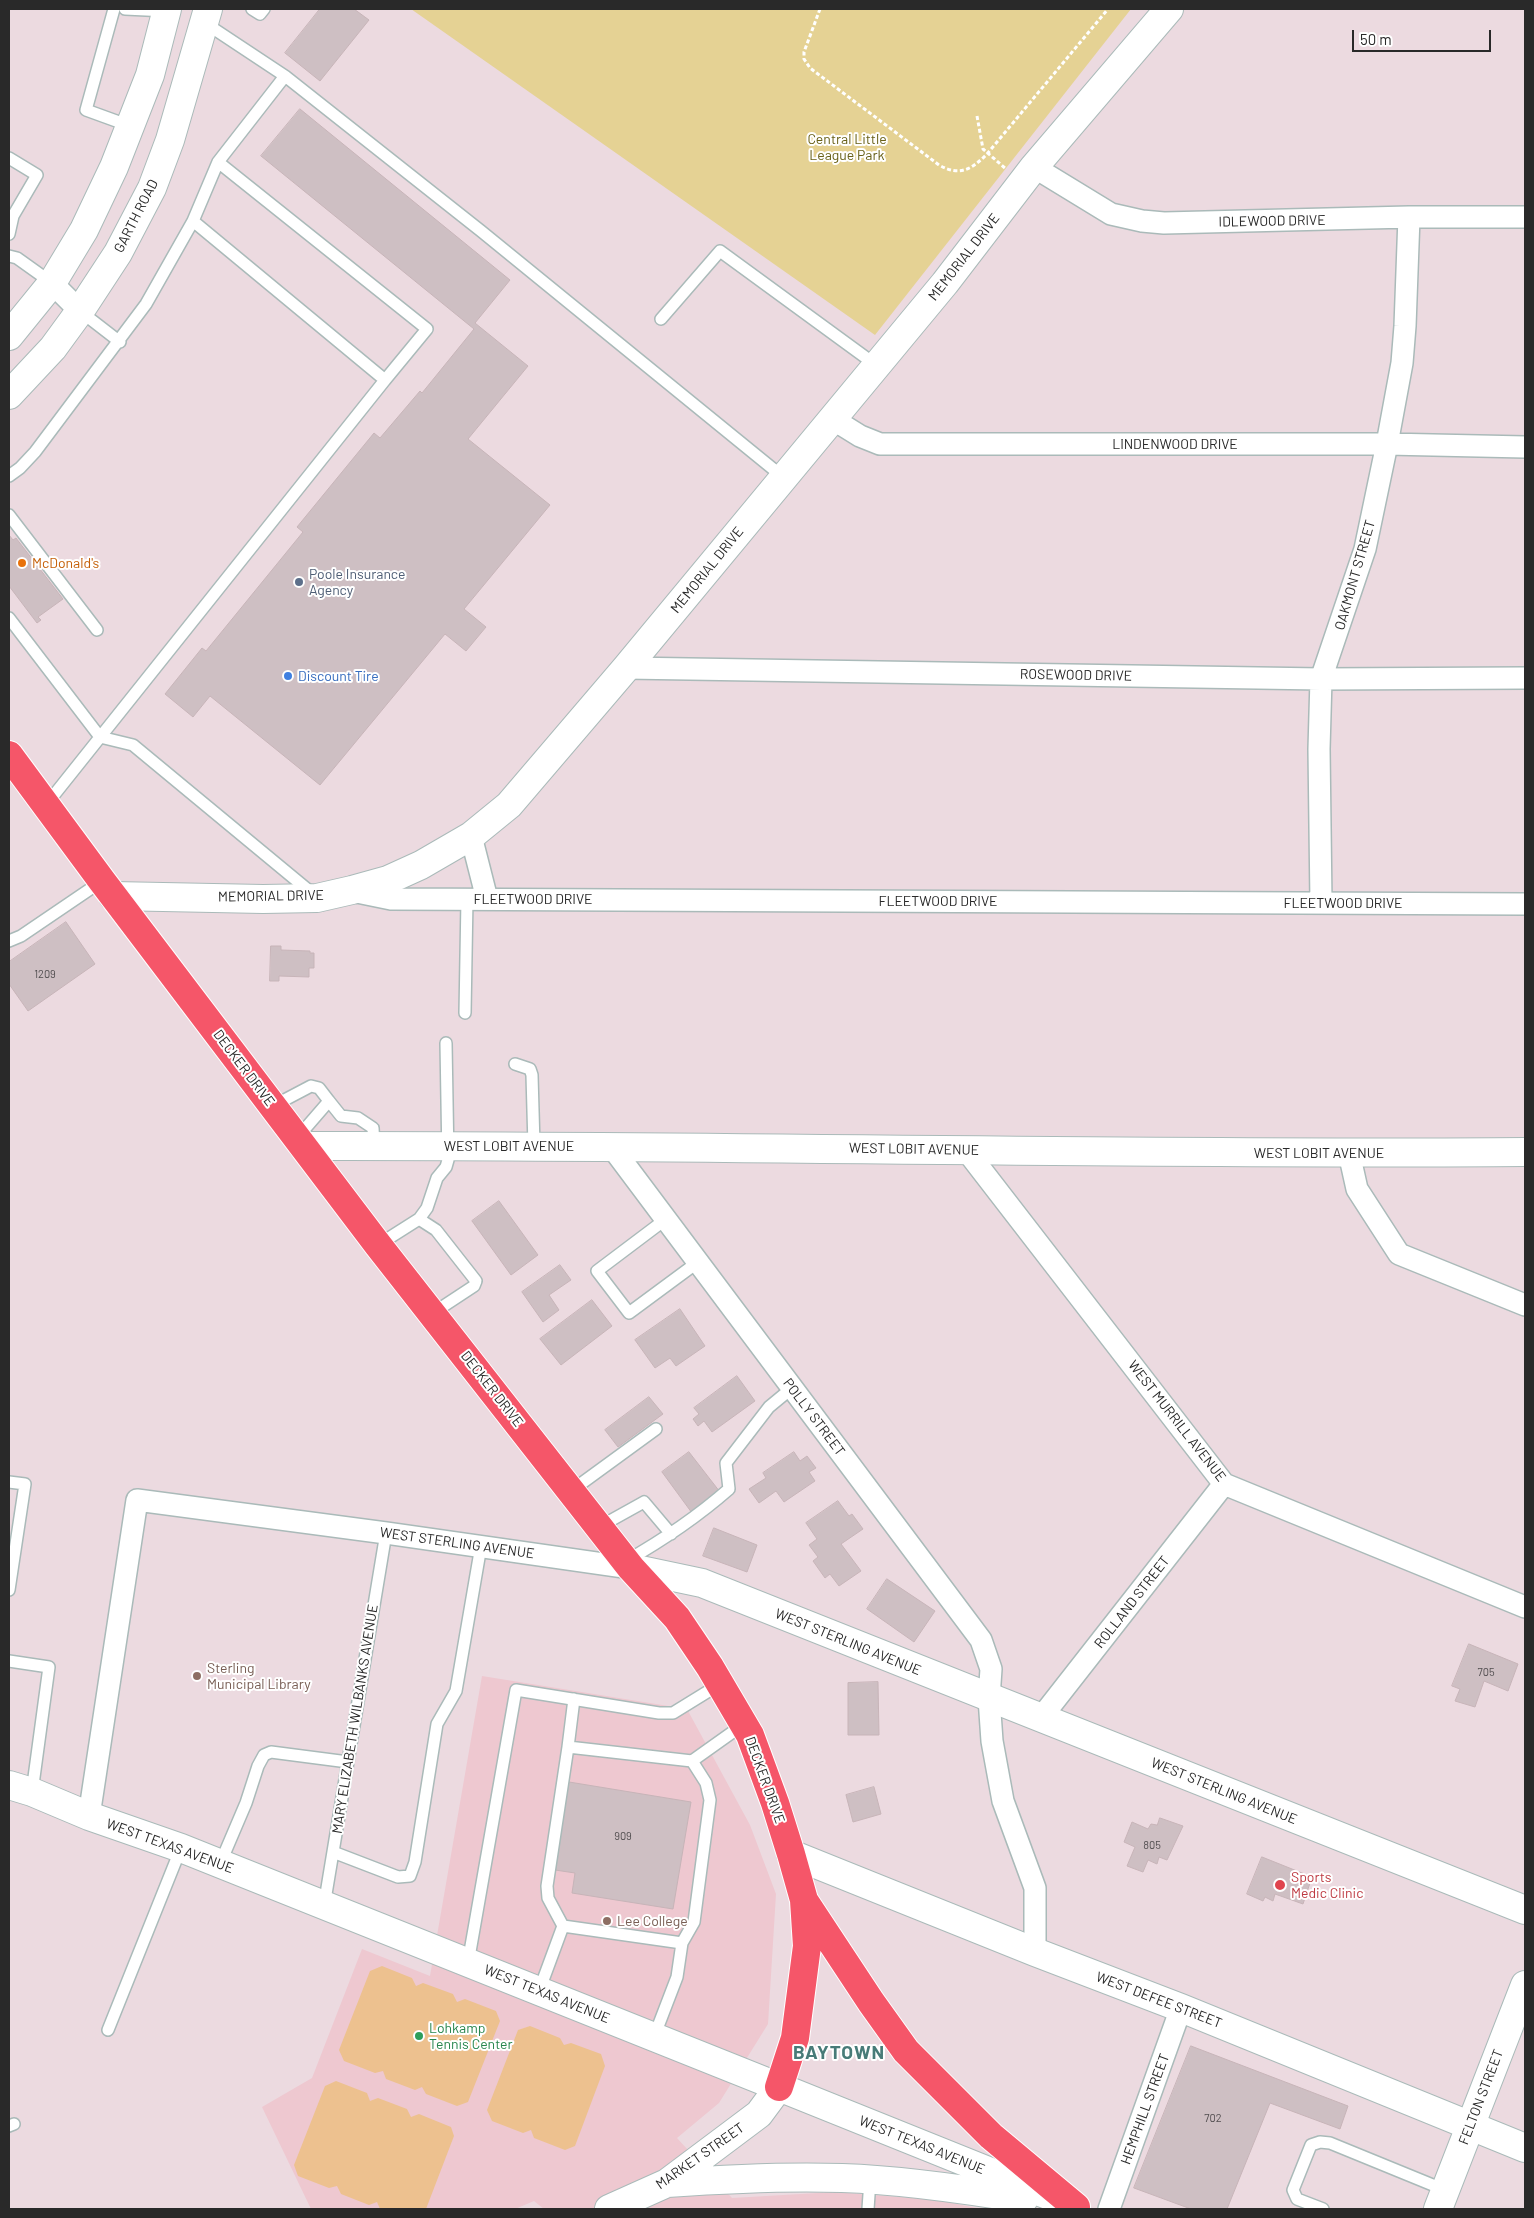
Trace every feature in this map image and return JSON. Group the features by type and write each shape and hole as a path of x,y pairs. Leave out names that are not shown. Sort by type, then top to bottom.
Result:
{"main road":[{"name":"DECKER DRIVE","path":"10,761 46,805 378,1244 628,1565 677,1618 744,1724 776,1803 804,1900 807,1946 795,2038 779,2087"},
{"path":"804,1900 871,2002 906,2051 992,2136 1079,2208"}],"street":[{"path":"9,336 52,283 84,230 114,167 150,75 167,10"},
{"name":"MEMORIAL DRIVE","path":"108,889 263,899 317,898 396,877 472,836 509,805 626,668 831,418 945,283 1028,174 1162,11"},
{"name":"GARTH ROAD","path":"9,395 53,348 80,310 118,253 152,188 170,140 206,15"},
{"path":"130,126 170,140"},
{"name":"IDLEWOOD DRIVE","path":"1028,174 1111,214 1142,221 1164,223 1409,217 1525,218"},
{"name":"OAKMONT STREET","path":"1321,903 1320,749 1322,679 1365,549 1387,444 1402,363 1409,217"},
{"path":"52,283 80,310"},
{"name":"LINDENWOOD DRIVE","path":"831,418 860,436 880,444 1387,444 1525,447"},
{"name":"ROSEWOOD DRIVE","path":"626,668 1322,679 1525,678"},
{"path":"472,836 477,899"},
{"name":"FLEETWOOD DRIVE","path":"352,890 390,899 1525,904"},
{"name":"WEST LOBIT AVENUE","path":"300,1142 374,1146 611,1146 1349,1153 1525,1152"},
{"name":"POLLY STREET","path":"611,1146 981,1640 991,1669 989,1698 992,1741 1003,1801 1036,1888 1035,1952"},
{"name":"WEST MURRILL AVENUE","path":"966,1150 1224,1484 1525,1607"},
{"path":"1349,1153 1357,1190 1399,1254 1525,1305"},
{"name":"ROLLAND STREET","path":"1040,1719 1224,1484"},
{"name":"WEST STERLING AVENUE","path":"89,1816 137,1500 628,1565 702,1584 1525,1910"},
{"name":"WEST TEXAS AVENUE","path":"20,1788 89,1816 181,1848 1079,2208"},
{"name":"WEST DEFEE STREET","path":"792,1854 1035,1952 1182,2008 1525,2148"},
{"name":"FELTON STREET","path":"1441,2200 1525,1985"},
{"name":"HEMPHILL STREET","path":"1109,2209 1182,2008"},
{"name":"MARKET STREET","path":"609,2209 667,2183 759,2114 779,2087"},
{"path":"667,2183 785,2177 870,2180 956,2188 1079,2208"}],"lane":[{"path":"114,9 86,110 130,126"},
{"path":"125,9 167,10"},
{"path":"252,9 260,14 264,9"},
{"path":"206,15 481,231 783,476"},
{"path":"9,476 20,468 35,452 120,342 146,304 193,221 218,162 286,76"},
{"path":"9,158 37,175 11,215 9,234"},
{"path":"46,805 427,329 218,162"},
{"path":"193,221 385,380"},
{"path":"661,318 720,251 876,365"},
{"path":"9,256 17,258 52,283"},
{"path":"80,310 120,342"},
{"path":"9,515 97,630"},
{"path":"9,618 100,737 133,744 317,898"},
{"path":"9,941 108,889"},
{"path":"465,1013 477,899"},
{"path":"378,1244 419,1220 427,1208 437,1178 446,1167 446,1042"},
{"path":"515,1064 530,1069 532,1075 534,1146"},
{"path":"273,1106 312,1086 319,1088 341,1116 358,1118 373,1128 374,1146"},
{"path":"300,1142 329,1101"},
{"path":"419,1220 436,1230 476,1281 474,1286 433,1313"},
{"path":"666,1220 597,1271 629,1313 698,1262"},
{"path":"628,1565 699,1515 729,1489 726,1463 769,1407 792,1388"},
{"path":"571,1491 656,1429"},
{"path":"9,1482 25,1484 9,1590"},
{"path":"599,1527 644,1502 672,1534"},
{"name":"MARY ELIZABETH WILBANKS AVENUE","path":"324,1906 386,1532"},
{"path":"333,1852 398,1877 410,1876 415,1862 437,1724 456,1691 480,1546"},
{"path":"9,1661 49,1667 20,1788"},
{"path":"468,1963 516,1690 659,1713 673,1713 720,1684"},
{"path":"540,1991 563,1926 548,1898 547,1886 574,1698"},
{"path":"568,1747 692,1761 744,1724"},
{"path":"220,1864 264,1755 271,1752 348,1762"},
{"path":"654,2037 677,1977 682,1943 694,1922 710,1800 706,1783 692,1761"},
{"path":"108,2030 181,1848"},
{"path":"563,1926 682,1943"},
{"path":"1323,2209 1297,2198 1293,2190 1311,2145 1320,2142 1330,2143 1441,2200"},
{"path":"868,2209 870,2180"}],"path":[{"path":"820,9 804,52 804,60 810,68 948,170 965,171 975,166 987,154 1108,9"},
{"path":"978,116 981,144 987,154 1028,174"}],"shaded area":[{"name":"Lee College","path":"482,1676 687,1709 750,1825 776,1894 768,2024 719,2103 677,2138 732,2198 835,2192 938,2200 981,2209 544,2209 534,2201 515,2209 311,2209 262,2107 312,2078 362,1949 430,1976"},
{"name":"Lohkamp Tennis Center","path":"382,1966 412,1978 416,1986 423,1983 453,1994 457,2002 465,1999 496,2011 500,2021 468,2102 457,2106 426,2094 422,2087 415,2090 386,2079 383,2071 375,2073 344,2061 339,2050 370,1971"},
{"name":"Lohkamp Tennis Center","path":"530,2026 560,2038 564,2045 571,2043 601,2054 605,2066 575,2146 565,2150 534,2138 531,2130 523,2133 492,2121 487,2110 518,2030"},
{"path":"336,2081 367,2093 370,2101 378,2098 407,2109 411,2117 419,2114 451,2127 454,2136 426,2209 380,2209 377,2202 369,2205 341,2194 337,2186 329,2188 298,2176 294,2165 325,2086"}],"green space":[{"name":"Central Little League Park","path":"411,9 1131,9 875,335"}],"building":[{"path":"320,9 354,9 369,20 320,81 285,53"},
{"path":"300,109 510,280 475,323 528,366 468,439 550,505 464,609 486,627 466,651 445,634 320,785 210,696 193,717 165,694 202,648 206,651 303,532 297,527 374,433 380,438 420,391 422,393 474,329 261,156"},
{"name":"McDonald's","path":"9,535 13,540 16,538 63,599 38,617 41,620 37,623 9,586"},
{"path":"66,922 95,964 28,1011 9,984 9,962"},
{"path":"271,946 281,946 281,950 310,951 310,953 314,953 314,968 309,968 309,977 279,976 279,981 270,981"},
{"path":"499,1201 538,1255 511,1275 472,1221"},
{"path":"560,1265 571,1280 549,1295 559,1310 543,1322 522,1292"},
{"path":"592,1300 612,1326 561,1365 540,1339"},
{"path":"680,1309 705,1346 676,1366 670,1358 655,1368 635,1340"},
{"path":"737,1376 755,1401 712,1432 704,1421 698,1426 693,1419 699,1414 694,1408"},
{"path":"649,1397 663,1414 618,1447 605,1430"},
{"path":"689,1452 720,1492 692,1513 662,1472"},
{"path":"794,1452 800,1461 807,1456 816,1468 809,1472 815,1481 784,1502 776,1491 759,1503 749,1489 766,1478 763,1473"},
{"path":"838,1501 849,1516 852,1514 863,1529 841,1544 861,1571 839,1586 830,1574 825,1578 813,1561 818,1557 809,1545 817,1539 806,1523"},
{"path":"714,1528 757,1545 747,1572 703,1556"},
{"path":"887,1579 935,1611 914,1642 867,1609"},
{"path":"1469,1644 1518,1664 1508,1691 1484,1681 1475,1707 1455,1701 1460,1689 1452,1686"},
{"path":"878,1682 879,1735 848,1735 848,1683"},
{"path":"569,1782 691,1802 673,1909 572,1893 575,1873 555,1870"},
{"path":"874,1787 881,1814 853,1822 846,1795"},
{"path":"1160,1818 1183,1826 1167,1860 1159,1857 1157,1864 1148,1860 1143,1872 1127,1866 1135,1847 1124,1842 1132,1822 1148,1829 1151,1824 1157,1825"},
{"name":"Sports Medic Clinic","path":"1262,1857 1312,1877 1303,1904 1275,1894 1273,1901 1265,1897 1263,1901 1247,1894"},
{"path":"1191,2046 1348,2106 1340,2129 1270,2103 1227,2209 1191,2209 1134,2188"}],"place":[{"name":"McDonald's","path":"22,563"},
{"name":"Poole Insurance Agency","path":"299,582"},
{"name":"Discount Tire","path":"288,676"},
{"name":"Sterling Municipal Library","path":"197,1676"},
{"name":"Sports Medic Clinic","path":"1280,1885"},
{"name":"Lee College","path":"607,1921"},
{"name":"Lohkamp Tennis Center","path":"419,2036"}],"district":[{"name":"BAYTOWN","path":"839,2053"}]}
